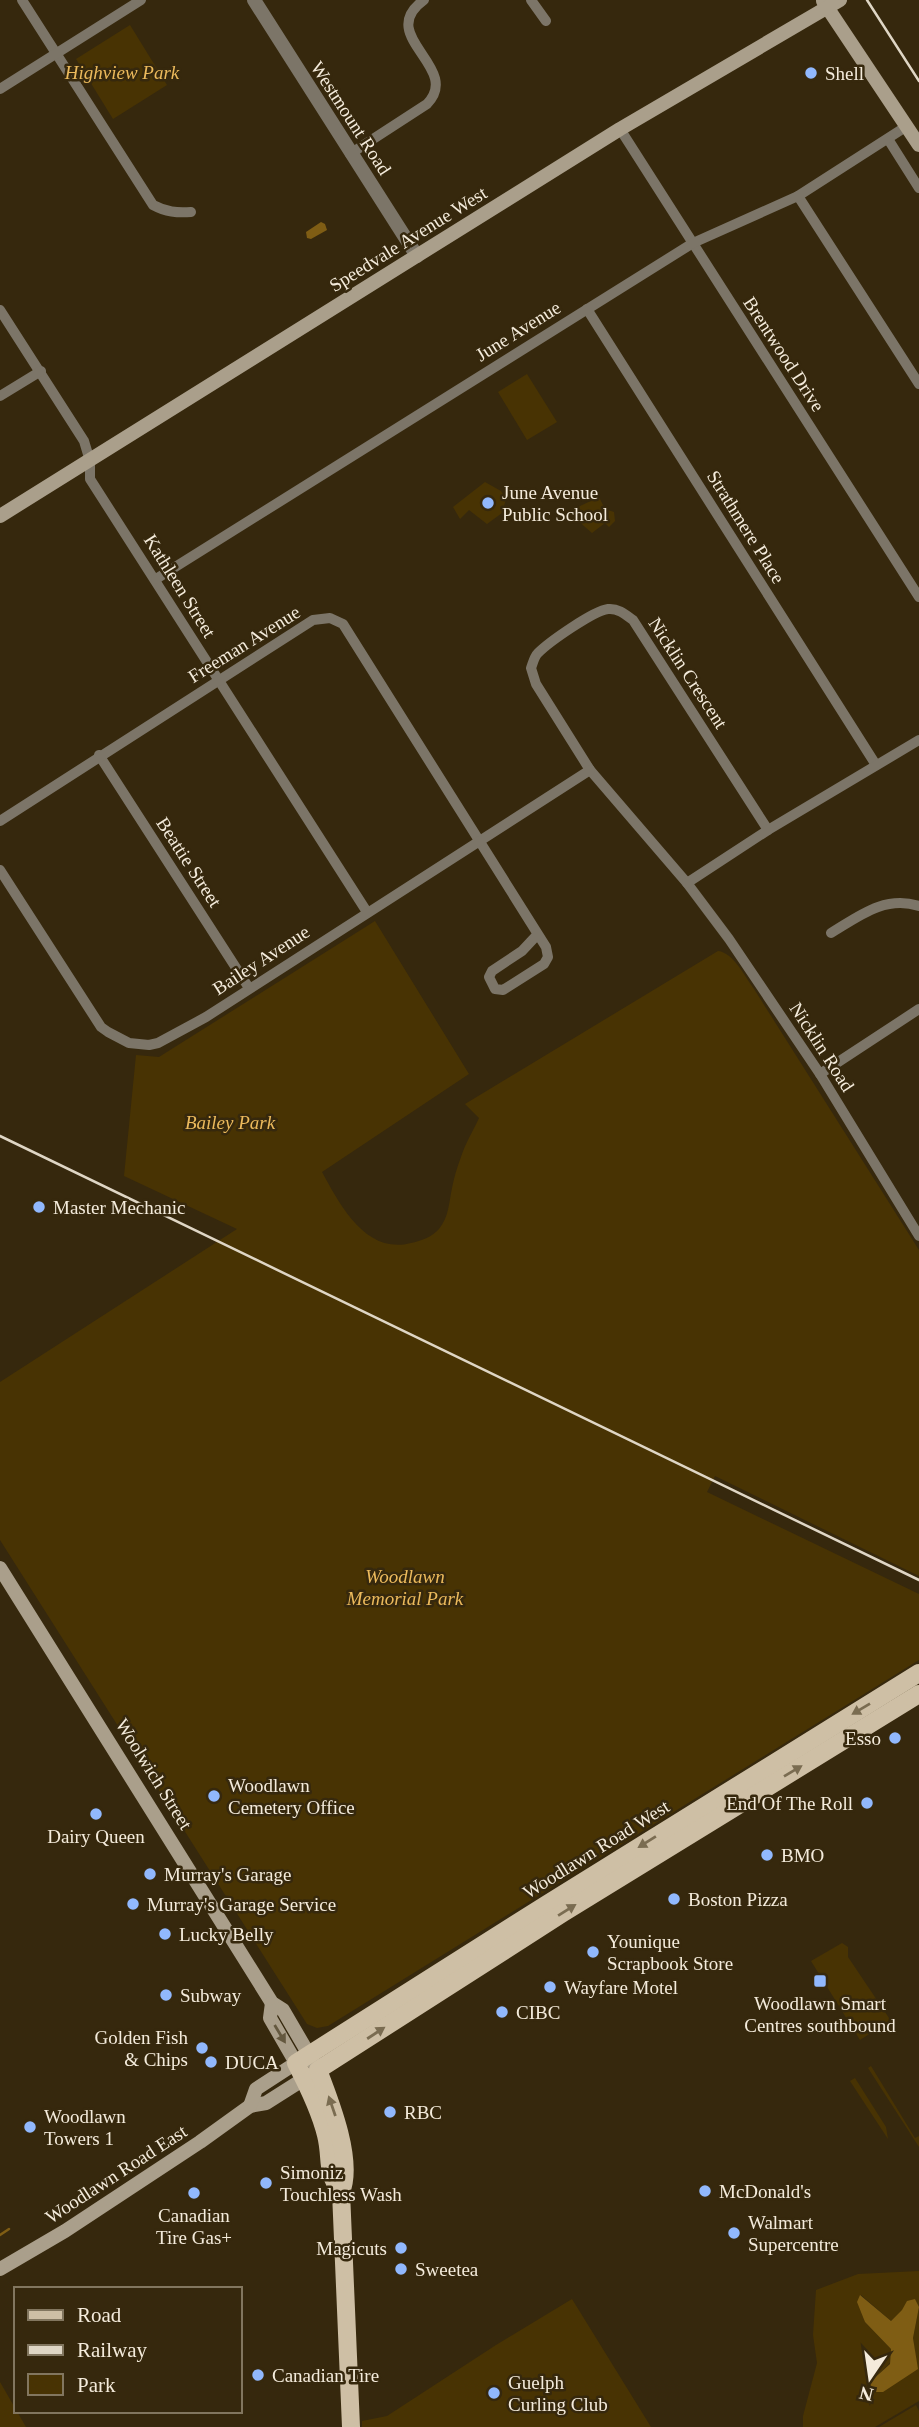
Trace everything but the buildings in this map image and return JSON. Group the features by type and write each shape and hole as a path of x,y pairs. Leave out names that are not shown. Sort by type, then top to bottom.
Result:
{"main road":[{"path":"830,3 919,145"},
{"name":"Speedvale Avenue West","path":"0,516 620,129 830,3"},
{"name":"Woolwich Street","path":"0,1568 272,2003 283,2010 307,2067 340,2133 345,2178 341,2192 351,2427"},
{"name":"Woodlawn Road West","path":"307,2067 537,1910 919,1673"},
{"name":"Woodlawn Road West","path":"307,2067 919,1694"},
{"name":"Woodlawn Road East","path":"0,2269 65,2231 250,2106 266,2103 307,2067"}],"street":[{"path":"22,0 153,205 177,213 191,212"},
{"path":"0,89 141,0"},
{"name":"Westmount Road","path":"254,0 417,256"},
{"path":"350,154 427,104 433,97 437,88 436,78 409,33 407,22 411,12 424,0"},
{"path":"531,0 546,21"},
{"name":"June Avenue","path":"156,579 693,243 798,197 907,126"},
{"name":"Brentwood Drive","path":"620,129 919,597"},
{"path":"888,139 919,188"},
{"path":"798,197 919,384"},
{"name":"Strathmere Place","path":"587,309 876,765"},
{"name":"Kathleen Street","path":"0,310 84,441 90,461 90,479 367,912"},
{"path":"0,396 41,371"},
{"name":"Nicklin Crescent","path":"687,883 590,770 536,684 531,668 538,654 580,622 599,611 611,608 622,611 633,620 768,830"},
{"name":"Freeman Avenue","path":"0,821 313,620 330,618 343,624 546,947 548,957 544,964 503,990 495,989 489,977 492,971 522,951 537,934"},
{"path":"687,883 768,830 919,740"},
{"name":"Beattie Street","path":"99,755 249,988"},
{"name":"Bailey Avenue","path":"0,870 102,1027 129,1043 149,1045 158,1043 206,1017 590,770"},
{"name":"Nicklin Road","path":"687,883 729,939 820,1074 919,1236"},
{"path":"831,933 883,904 905,902 919,906"},
{"path":"820,1074 919,1009"}],"green space":[{"name":"Highview Park","path":"130,25 167,85 113,119 76,59"},
{"path":"527,374 557,422 527,440 498,392"},
{"path":"485,482 501,491 506,499 502,513 487,524 469,510 460,519 453,507"},
{"path":"599,497 605,509 614,512 615,521 609,527 605,523 592,533 580,522 577,511 578,507"},
{"name":"Woodlawn Memorial Park","path":"375,921 469,1074 322,1172 337,1199 356,1224 381,1242 395,1245 426,1238 436,1232 445,1220 458,1165 479,1118 465,1104 718,951 729,956 739,966 919,1250 919,1576 715,1476 707,1492 919,1594 919,1660 328,2026 317,2028 307,2024 0,1540 0,1382 237,1229 124,1176 136,1055 159,1057"},
{"path":"842,1943 848,1947 848,1957 889,2018 888,2022 860,2040 811,1961"},
{"path":"871,2066 915,2138 919,2136 919,2147 868,2068"},
{"path":"855,2078 886,2127 888,2139 850,2081"},
{"path":"919,2271 919,2307 919,2401 875,2427 803,2427 803,2416 817,2363 813,2335 816,2290 858,2274","holes":["861,2295 891,2321 915,2299 919,2307 913,2338 917,2369 870,2383 890,2363 891,2349 865,2322"]},
{"path":"572,2299 651,2427 362,2427 362,2421 387,2416"},
{"path":"0,2382 14,2406 14,2413 18,2413 26,2427 0,2427"},
{"path":"916,2405 919,2411 919,2427 879,2427"}],"shaded area":[{"path":"321,222 327,230 311,239 307,238 306,232"},
{"path":"860,2295 891,2321 907,2301 915,2299 919,2307 913,2338 918,2369 883,2392 876,2392 869,2383 890,2364 891,2349 865,2322 857,2302"}],"waterway":[{"path":"0,2235 9,2229"}],"railway":[{"path":"867,0 919,81"},
{"path":"0,1136 919,1580"}],"place":[{"name":"Shell","path":"811,73"},
{"name":"June Avenue Public School","path":"488,503"},
{"name":"Master Mechanic","path":"39,1207"},
{"name":"Esso","path":"895,1738"},
{"name":"Woodlawn Cemetery Office","path":"214,1796"},
{"name":"End Of The Roll","path":"867,1803"},
{"name":"Dairy Queen","path":"96,1814"},
{"name":"BMO","path":"767,1855"},
{"name":"Murray's Garage","path":"150,1874"},
{"name":"Boston Pizza","path":"674,1899"},
{"name":"Murray's Garage Service","path":"133,1904"},
{"name":"Lucky Belly","path":"165,1934"},
{"name":"Younique Scrapbook Store","path":"593,1952"},
{"name":"Woodlawn Smart Centres southbound","path":"820,1981"},
{"name":"Wayfare Motel","path":"550,1987"},
{"name":"Subway","path":"166,1995"},
{"name":"CIBC","path":"502,2012"},
{"name":"Golden Fish & Chips","path":"202,2048"},
{"name":"DUCA","path":"211,2062"},
{"name":"RBC","path":"390,2112"},
{"name":"Woodlawn Towers 1","path":"30,2127"},
{"name":"Simoniz Touchless Wash","path":"266,2183"},
{"name":"McDonald's","path":"705,2191"},
{"name":"Canadian Tire Gas+","path":"194,2193"},
{"name":"Walmart Supercentre","path":"734,2233"},
{"name":"Magicuts","path":"401,2248"},
{"name":"Sweetea","path":"401,2269"},
{"name":"Canadian Tire","path":"258,2375"},
{"name":"Guelph Curling Club","path":"494,2393"}],"park label":[{"name":"Bailey Park","path":"230,1122"}]}
